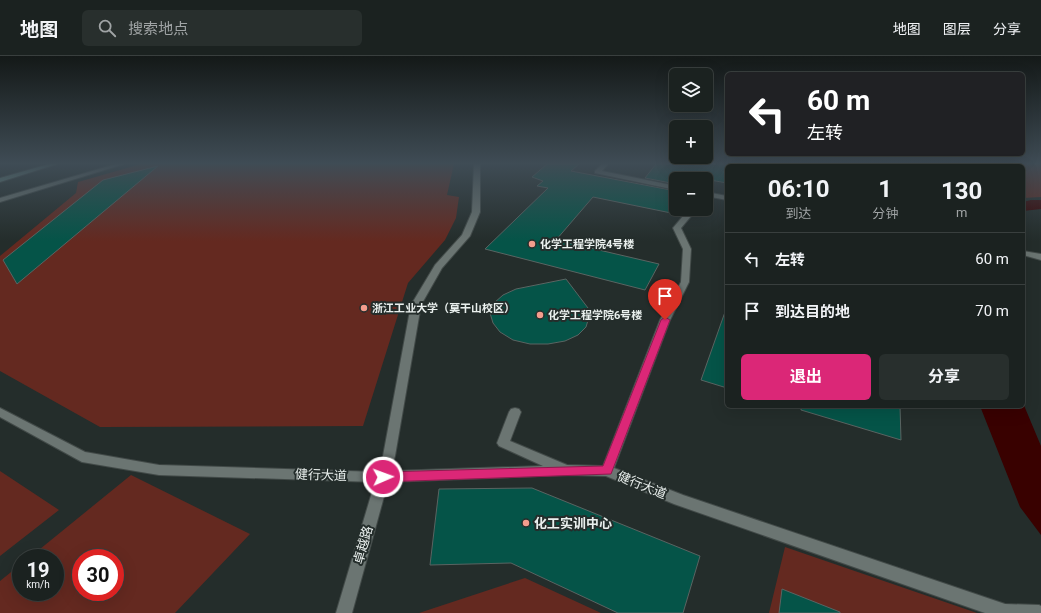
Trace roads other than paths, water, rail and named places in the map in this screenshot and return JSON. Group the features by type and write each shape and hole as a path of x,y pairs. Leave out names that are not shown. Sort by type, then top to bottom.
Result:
{"street":[{"path":"0,200 34,190"},
{"name":"卓越路","path":"344,613 389,456 416,305 438,267 466,236 476,212 476,190"},
{"path":"713,196 725,199"},
{"path":"713,198 725,199"},
{"path":"607,471 665,320 685,282 687,249 677,228 687,216"},
{"path":"1025,253 1041,257"},
{"name":"健行大道","path":"0,412 82,457 159,470 383,477 568,470 607,471 679,500 1006,612 1039,613"},
{"path":"515,412 503,443 568,470"}],"place":[{"name":"化学工程学院4号楼","path":"532,244"},
{"name":"浙江工业大学（莫干山校区）","path":"364,308"},
{"name":"化学工程学院6号楼","path":"540,315"},
{"name":"化工实训中心","path":"526,523"}]}
